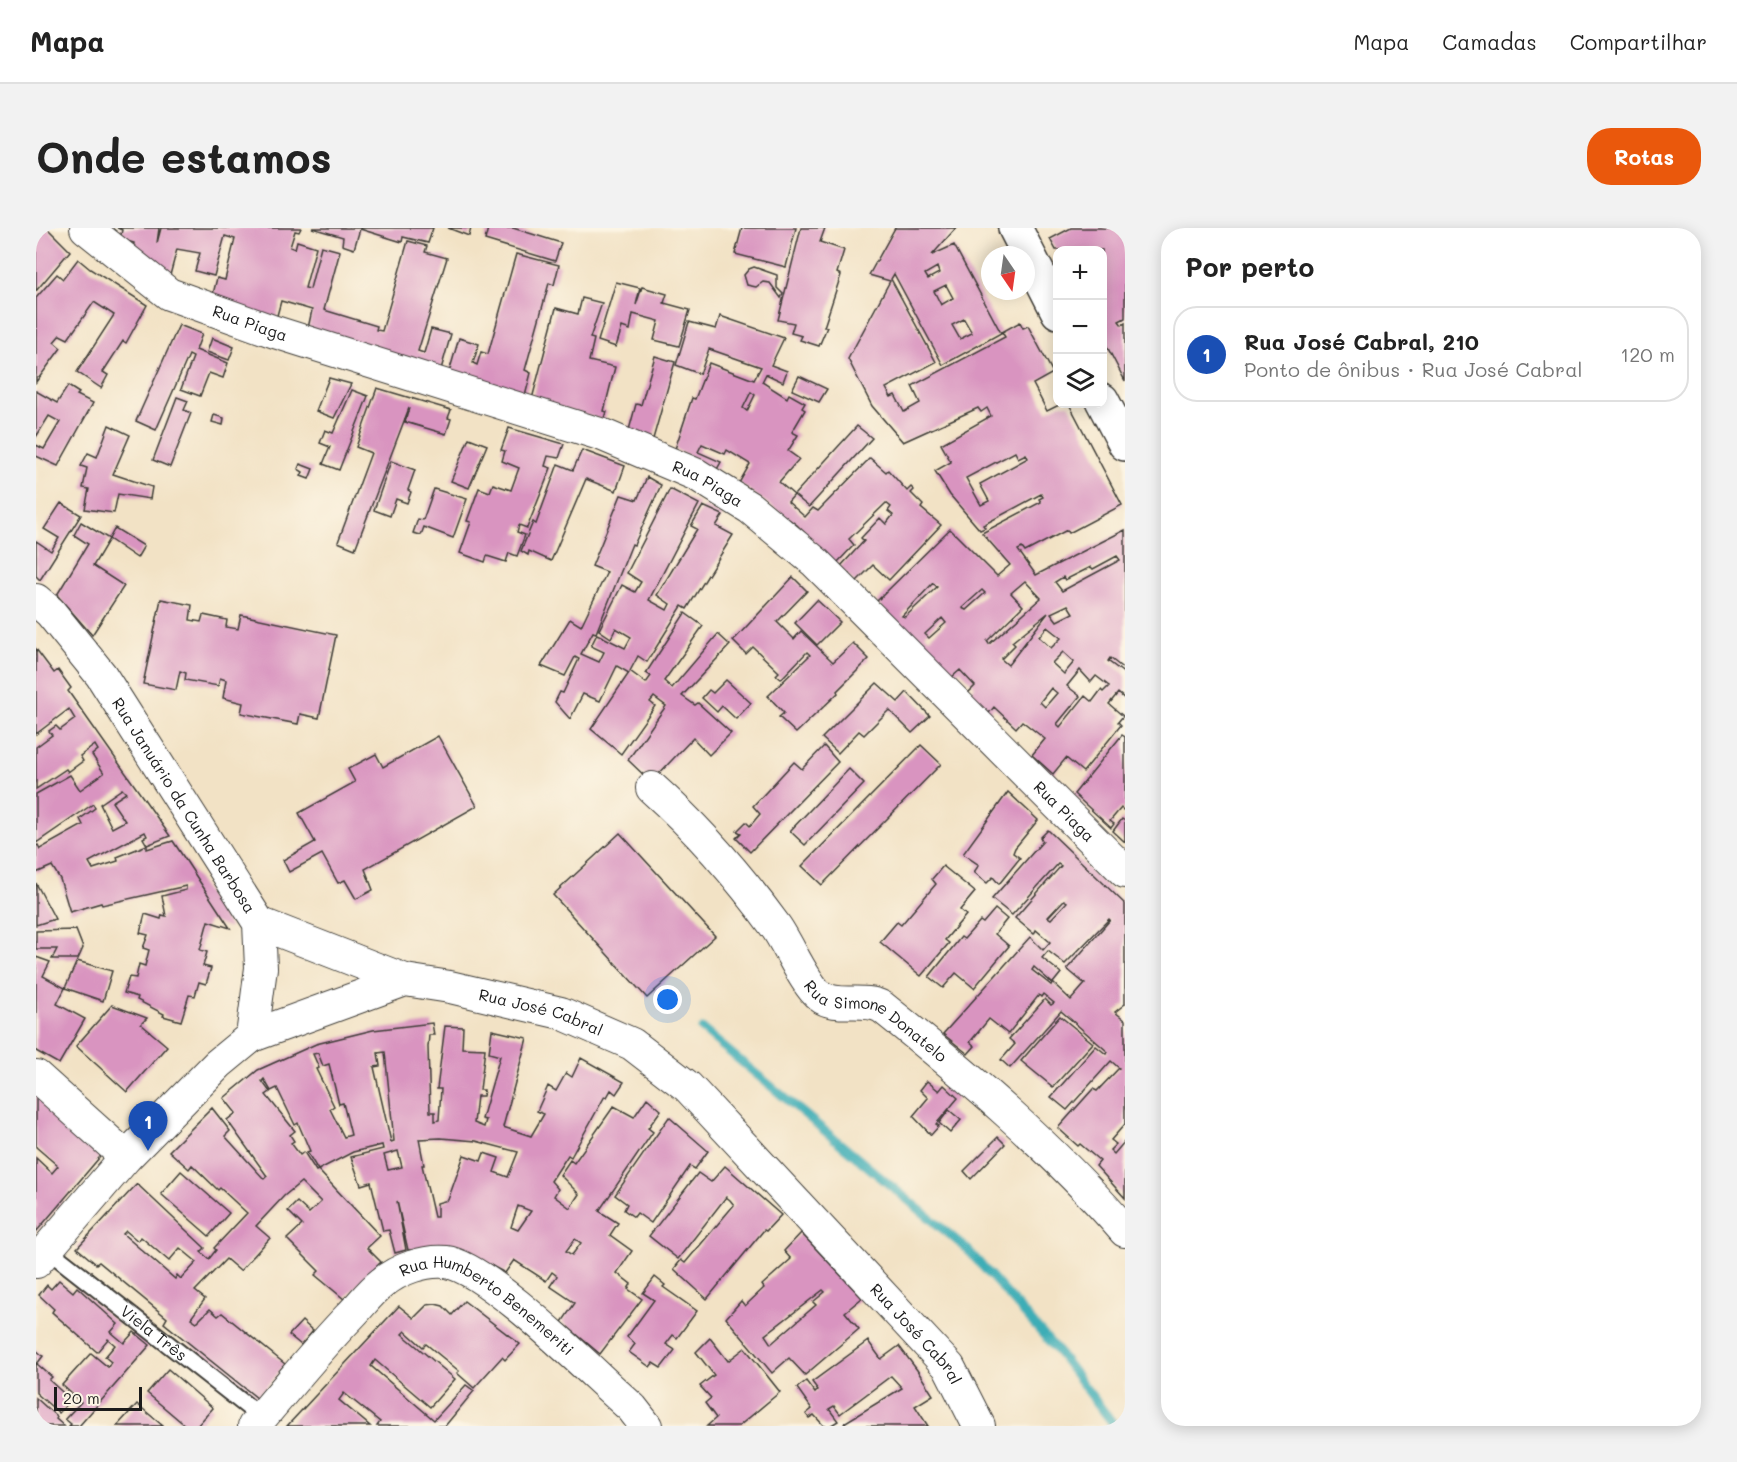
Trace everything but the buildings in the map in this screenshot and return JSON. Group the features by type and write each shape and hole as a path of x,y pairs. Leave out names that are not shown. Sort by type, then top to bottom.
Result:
{"street":[{"name":"Rua Piaga","path":"86,228 170,294 274,332 603,435 698,475 750,508 815,562 1125,872"},
{"path":"1015,228 1053,302"},
{"path":"1106,408 1125,444"},
{"name":"Rua Januário da Cunha Barbosa","path":"36,600 50,612 101,675 259,923 261,968 252,1036"},
{"name":"Rua Simone Donatelo","path":"652,788 685,817 738,875 784,938 817,994 833,1001 863,1000 882,1006 1033,1136 1074,1174 1125,1231"},
{"path":"259,923 405,980"},
{"name":"Rua José Cabral","path":"41,1256 126,1157 218,1064 252,1036 405,980 450,987 561,1013 632,1044 688,1087 949,1367 979,1426"},
{"path":"36,1076 126,1157"},
{"name":"Rua Humberto Benemeriti","path":"257,1422 329,1338 382,1283 407,1268 429,1262 448,1263 471,1271 510,1299 631,1420"}],"lane":[{"name":"Viela Três","path":"41,1256 257,1422"}],"waterway":[{"path":"702,1029 967,1249 1055,1348 1115,1426"}],"place":[{"name":"Rua José Cabral, 210","path":"148,1151"}]}
